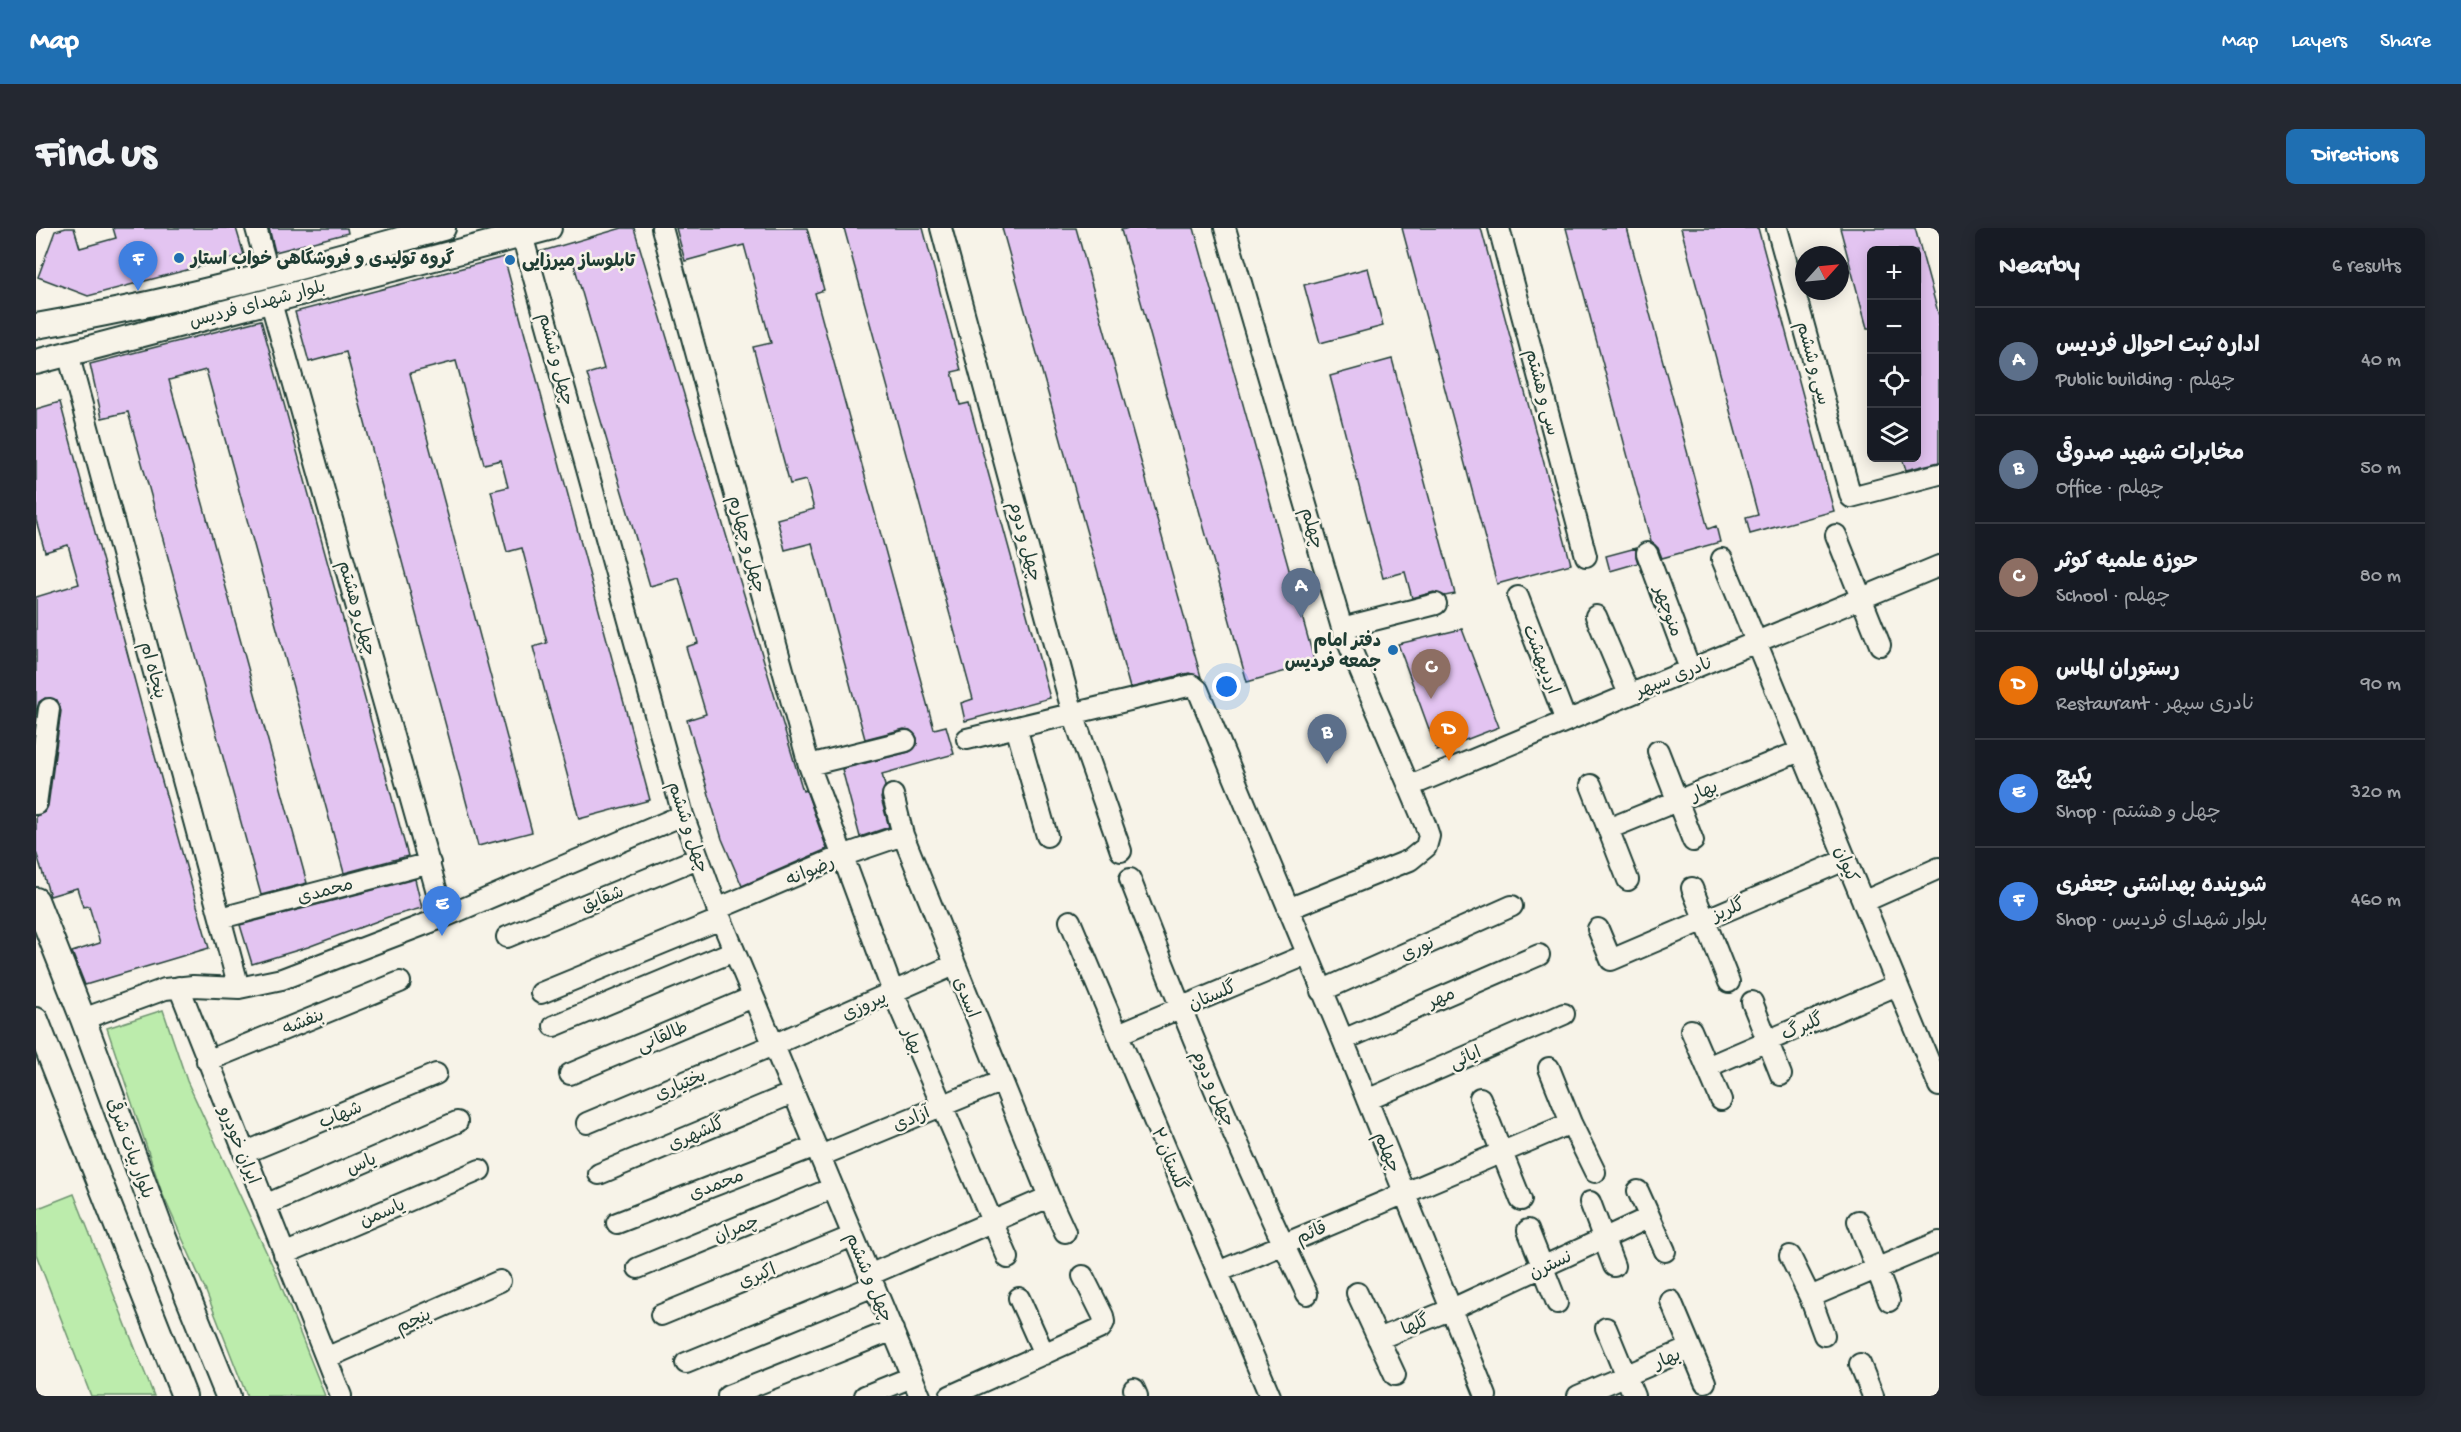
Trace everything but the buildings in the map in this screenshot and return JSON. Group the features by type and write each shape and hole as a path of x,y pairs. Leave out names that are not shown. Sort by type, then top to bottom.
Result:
{"main road":[{"name":"بلوار شهدای فردیس","path":"36,326 102,315 269,275 443,228"},
{"name":"بلوار شهدای فردیس","path":"36,362 270,299 549,228"},
{"name":"بلوار بیات شرقی","path":"36,900 83,1019 164,1238 228,1396"},
{"path":"36,1020 184,1396"},
{"path":"112,1210 132,1209 140,1204 147,1192"},
{"path":"129,1254 135,1243 143,1237 153,1234 164,1238"}],"street":[{"path":"256,228 269,275"},
{"name":"چهل و چهارم","path":"662,228 809,765 842,856"},
{"name":"چهل و دوم","path":"941,228 1073,714 1121,851"},
{"name":"چهلم","path":"1225,228 1342,628 1429,836 1426,847 1410,860 1288,909"},
{"name":"سی و هشتم","path":"1499,228 1586,556"},
{"name":"سی و ششم","path":"1777,228 1851,497 1939,474"},
{"name":"چهل و ششم","path":"522,235 683,815 734,951 920,1396"},
{"name":"چهل و هشتم","path":"270,299 444,917"},
{"name":"پنجاه ام","path":"68,354 222,918 239,988"},
{"path":"1836,535 1880,645"},
{"name":"منوچهر","path":"1647,553 1690,669"},
{"name":"کیوان","path":"1722,559 1939,1086"},
{"name":"نادری سپهر","path":"1410,786 1939,566"},
{"name":"اردیبهشت","path":"1518,597 1566,721"},
{"path":"1342,628 1436,604"},
{"path":"1596,616 1629,694"},
{"name":"چهلم","path":"1073,714 1192,685 1198,690 1343,1040 1486,1396"},
{"path":"36,804 49,709"},
{"path":"967,739 1073,714"},
{"path":"1016,727 1047,836"},
{"path":"809,765 906,741"},
{"name":"بهار","path":"1608,829 1800,751"},
{"path":"1658,752 1693,841"},
{"path":"1591,785 1628,880"},
{"name":"اسدی","path":"893,795 903,835 954,965 1048,1197 1065,1232"},
{"path":"83,1019 165,989 179,987 239,988 282,979 444,917 683,815"},
{"name":"رضوانه","path":"541,993 719,914 842,856 903,835"},
{"name":"بهار","path":"842,856 893,992 1008,1258"},
{"name":"شقایق","path":"507,937 698,858"},
{"name":"گلریز","path":"1598,929 1611,960 1845,860"},
{"name":"محمدی","path":"222,918 429,863"},
{"path":"1863,902 1939,868"},
{"name":"چهل و دوم","path":"1130,879 1180,1009 1282,1244 1307,1293"},
{"path":"1692,888 1729,982"},
{"name":"نوری","path":"1321,991 1512,906"},
{"name":"گلستان ۲","path":"1070,921 1270,1396"},
{"path":"554,1026 734,951"},
{"name":"گلستان","path":"1118,1034 1306,955"},
{"name":"مهر","path":"1343,1040 1539,955"},
{"name":"پیروزی","path":"773,1046 954,965"},
{"name":"بنفشه","path":"207,1061 399,982"},
{"name":"گلبرگ","path":"1707,1067 1897,985"},
{"name":"ایران خودرو","path":"179,987 341,1396"},
{"name":"طالقانی","path":"570,1074 753,997"},
{"path":"1752,1002 1781,1075"},
{"name":"ایائی","path":"1367,1100 1564,1014"},
{"path":"1691,1030 1721,1100"},
{"name":"بختیاری","path":"587,1124 773,1046"},
{"path":"1549,1068 1594,1172"},
{"name":"شهاب","path":"244,1154 436,1074"},
{"name":"آزادی","path":"818,1151 1002,1081"},
{"name":"گلشهری","path":"599,1174 793,1093"},
{"path":"1480,1098 1521,1200"},
{"name":"یاس","path":"265,1205 457,1122"},
{"name":"قائم","path":"1218,1272 1571,1123"},
{"name":"محمدی","path":"617,1223 818,1151"},
{"name":"یاسمن","path":"284,1254 480,1170"},
{"name":"چمران","path":"638,1269 833,1188"},
{"path":"1638,1191 1648,1218 1665,1251"},
{"path":"686,1363 872,1280 1048,1197"},
{"path":"1590,1202 1614,1266"},
{"name":"نسترن","path":"1452,1309 1648,1218"},
{"path":"1858,1221 1889,1301"},
{"path":"1528,1230 1557,1303"},
{"name":"اکبری","path":"661,1315 853,1236"},
{"path":"1810,1297 1878,1270 1939,1242"},
{"path":"1790,1256 1810,1297 1824,1335"},
{"path":"950,1396 1101,1328 1104,1322 1103,1316 1083,1276"},
{"name":"پنجم","path":"326,1358 500,1281"},
{"path":"1357,1293 1395,1376"},
{"path":"1019,1298 1044,1354"},
{"path":"1671,1301 1705,1382"},
{"name":"گلها","path":"1378,1339 1452,1309"},
{"path":"1606,1328 1634,1396"},
{"path":"728,1396 892,1330"},
{"name":"بهار","path":"1578,1396 1690,1348"},
{"path":"1860,1364 1873,1396"},
{"path":"865,1396 912,1377"}],"green space":[{"path":"163,1010 187,1081 276,1273 325,1396 247,1396 205,1289 162,1193 107,1028"},
{"path":"74,1194 154,1396 91,1396 36,1254 36,1209"}],"place":[{"name":"گروه تولیدی و فروشگاهی خواب استار","path":"179,258"},
{"name":"تابلوساز میرزایی","path":"510,260"},
{"name":"شوینده بهداشتی جعفری","path":"138,291"},
{"name":"اداره ثبت احوال فردیس","path":"1301,618"},
{"name":"دفتر امام جمعه فردیس","path":"1393,650"},
{"name":"حوزه علمیه کوثر","path":"1431,699"},
{"name":"رستوران الماس","path":"1449,761"},
{"name":"مخابرات شهید صدوقی","path":"1327,764"},
{"name":"پکیج","path":"442,936"}]}
